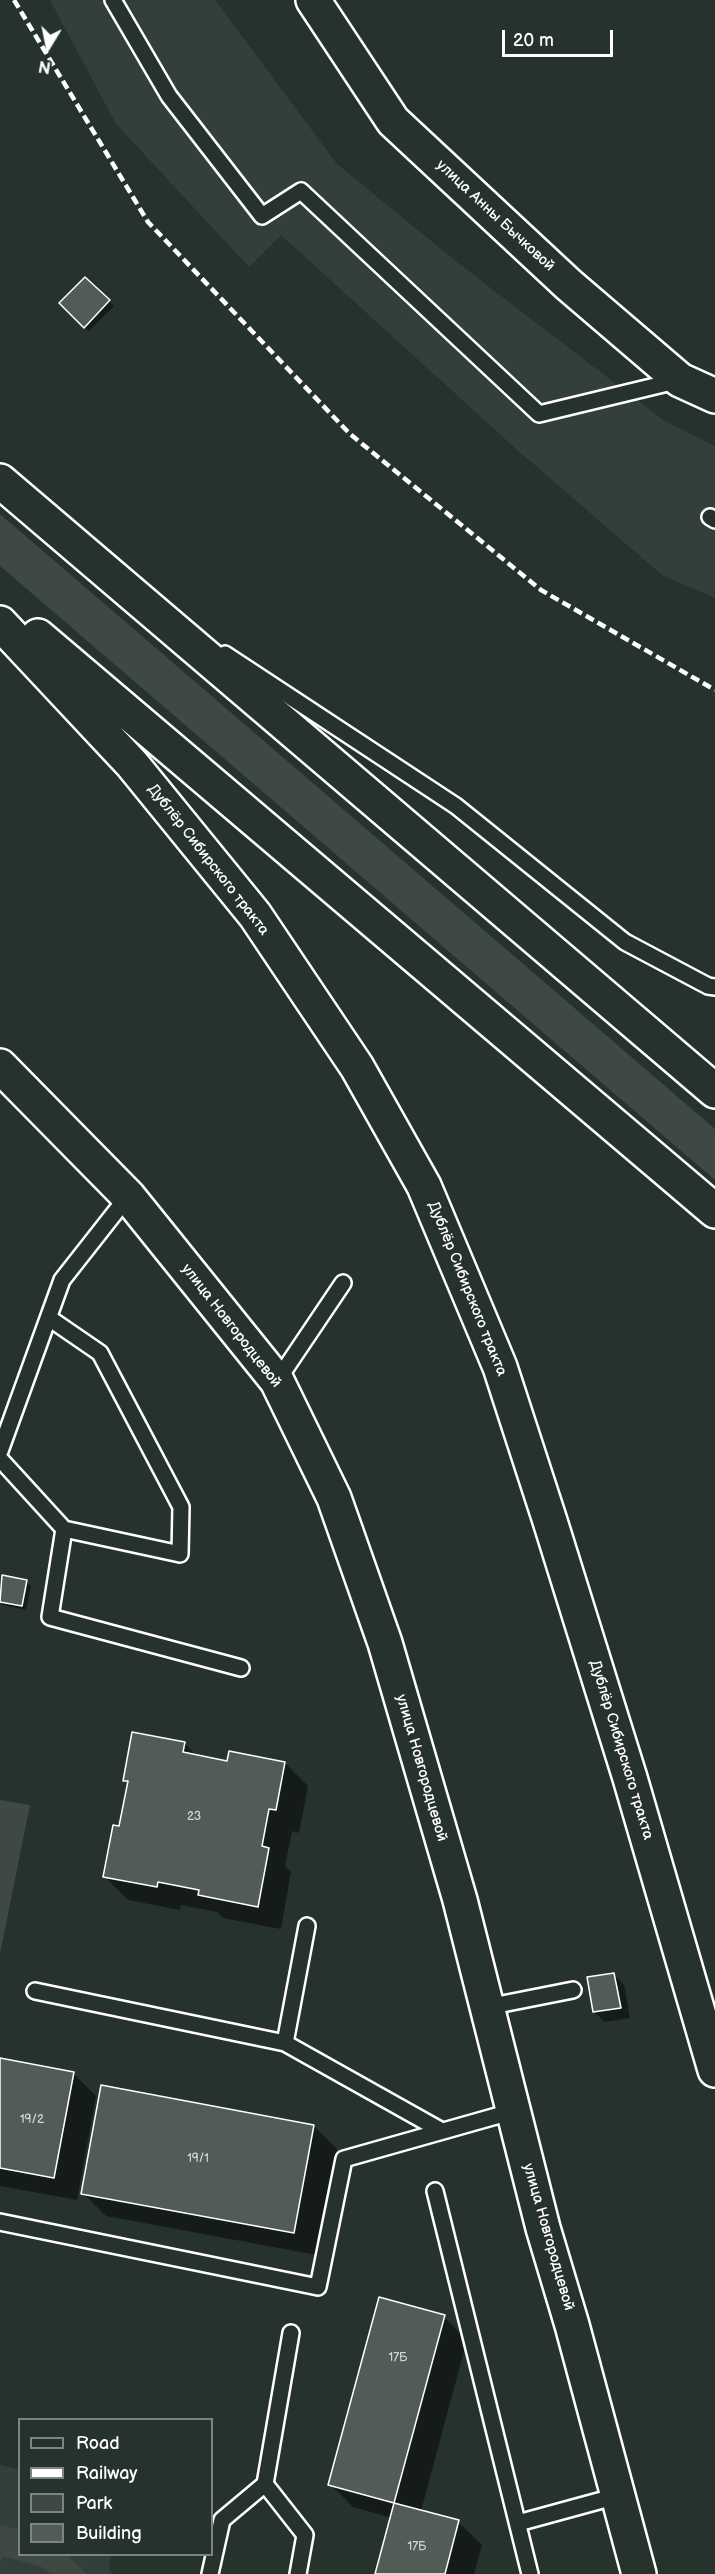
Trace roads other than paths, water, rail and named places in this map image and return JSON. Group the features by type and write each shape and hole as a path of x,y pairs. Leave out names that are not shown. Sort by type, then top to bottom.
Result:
{"main road":[{"name":"улица Анны Бычковой","path":"313,0 393,121 569,285 680,380 715,396"},
{"path":"0,481 715,1091"},
{"path":"0,604 715,1211"},
{"name":"Дублёр Сибирского тракта","path":"0,622 132,764 255,915 357,1067 424,1186 500,1367 630,1778 715,2070"},
{"name":"улица Новгородцевой","path":"0,1065 128,1196 277,1381 334,1498 385,1643 460,1900 514,2111 639,2574"}],"lane":[{"path":"113,0 169,96 262,216 301,191 539,414 680,380"},
{"path":"130,592 456,806 625,942 708,986 715,987"},
{"path":"0,1451 62,1280 128,1196"},
{"path":"277,1381 343,1283"},
{"path":"0,1459 64,1529 180,1554 181,1507 100,1353 49,1318"},
{"path":"64,1529 50,1617 241,1668"},
{"path":"285,2043 307,1926"},
{"path":"487,2007 573,1990"},
{"path":"35,1991 285,2043 442,2131"},
{"path":"0,2222 318,2287 344,2159 514,2111"},
{"path":"435,2191 530,2574"},
{"path":"210,2574 222,2520 265,2484 291,2333"},
{"path":"265,2484 305,2535 298,2574"},
{"path":"518,2523 617,2496"}],"railway":[{"path":"14,0 148,222 350,434 541,590 715,690"}]}
